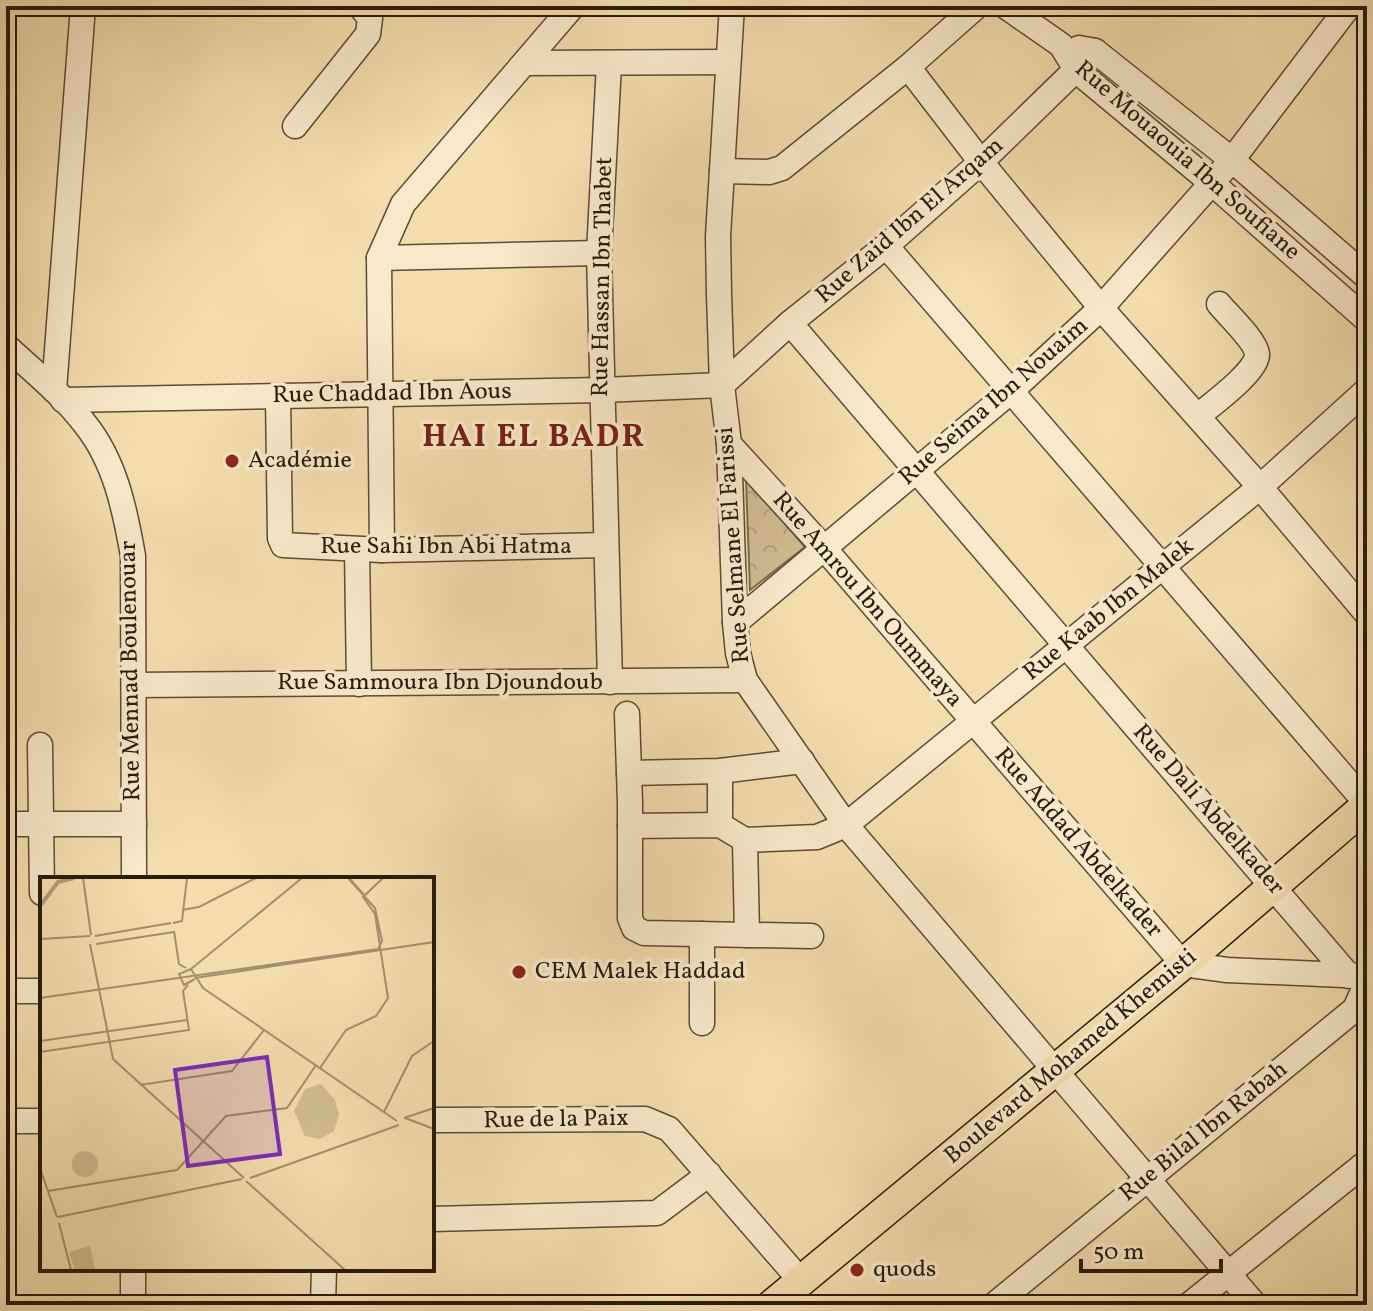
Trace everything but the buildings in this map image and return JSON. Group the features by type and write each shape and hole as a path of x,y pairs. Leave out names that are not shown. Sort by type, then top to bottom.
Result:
{"main road":[{"name":"Boulevard Mohamed Khemisti","path":"772,1305 1183,964 1367,805"}],"street":[{"path":"59,395 83,6"},
{"path":"295,126 368,34 370,18 360,6"},
{"path":"382,550 379,258 403,204 573,6"},
{"name":"Rue Selmane El Farissi","path":"732,6 718,250 735,623 745,680 846,825 1255,1305"},
{"path":"722,171 769,172 782,168 908,67 977,6"},
{"name":"Rue Mouaouia Ibn Soufiane","path":"1005,6 1061,45 1077,71 1213,184 1367,320"},
{"name":"Rue Seima Ibn Nouaim","path":"735,623 1010,392 1101,308 1213,184 1349,6"},
{"path":"1061,45 1095,51 1232,160 1367,277"},
{"name":"Rue Zaid Ibn El Arqam","path":"722,385 790,323 886,246 981,162 1095,51"},
{"path":"525,63 728,62"},
{"name":"Rue Hassan Ibn Thabet","path":"609,64 599,253 610,682"},
{"path":"908,67 981,162 1101,308 1260,487 1367,614"},
{"path":"886,246 1367,805"},
{"path":"379,258 599,253"},
{"path":"1198,416 1254,367 1258,355 1253,344 1219,304"},
{"name":"Rue Dali Abdelkader","path":"790,323 1273,885 1361,978"},
{"name":"Rue Mennad Boulenouar","path":"6,346 86,424 107,458 126,513 133,556 134,877"},
{"name":"Rue Chaddad Ibn Aous","path":"59,395 381,395 722,385"},
{"name":"Rue Kaab Ibn Malek","path":"846,825 1260,487 1367,390"},
{"name":"Rue Sahi Ibn Abi Hatma","path":"278,396 280,538 283,545 382,550 605,545"},
{"name":"Rue Amrou Ibn Oummaya","path":"729,444 823,547 973,721"},
{"path":"357,550 359,684"},
{"name":"Rue Sammoura Ibn Djoundoub","path":"134,685 745,680"},
{"path":"627,714 630,918 634,928 644,933 811,936"},
{"name":"Rue Addad Abdelkader","path":"973,721 1183,964"},
{"path":"40,745 42,877"},
{"path":"629,773 720,771 802,761"},
{"path":"720,771 720,825"},
{"path":"6,824 134,824"},
{"path":"630,826 720,825 745,840 817,837 846,825"},
{"path":"745,840 747,935"},
{"path":"702,934 702,1023"},
{"path":"1183,964 1361,978"},
{"name":"Rue Bilal Ibn Rabah","path":"994,1305 1355,1009 1361,978"},
{"path":"6,991 40,991"},
{"name":"Rue de la Paix","path":"434,1120 645,1119 669,1129 801,1281"},
{"path":"6,1121 40,1121"},
{"path":"1189,1305 1367,1162"},
{"path":"434,1219 657,1213 709,1174"},
{"path":"133,1271 133,1305"},
{"path":"323,1305 324,1271"}],"green space":[{"path":"746,479 805,547 750,590"}],"place":[{"name":"Académie","path":"232,461"},
{"name":"CEM Malek Haddad","path":"519,972"},
{"name":"quods","path":"857,1270"}],"district":[{"name":"HAI EL BADR","path":"534,438"}]}
